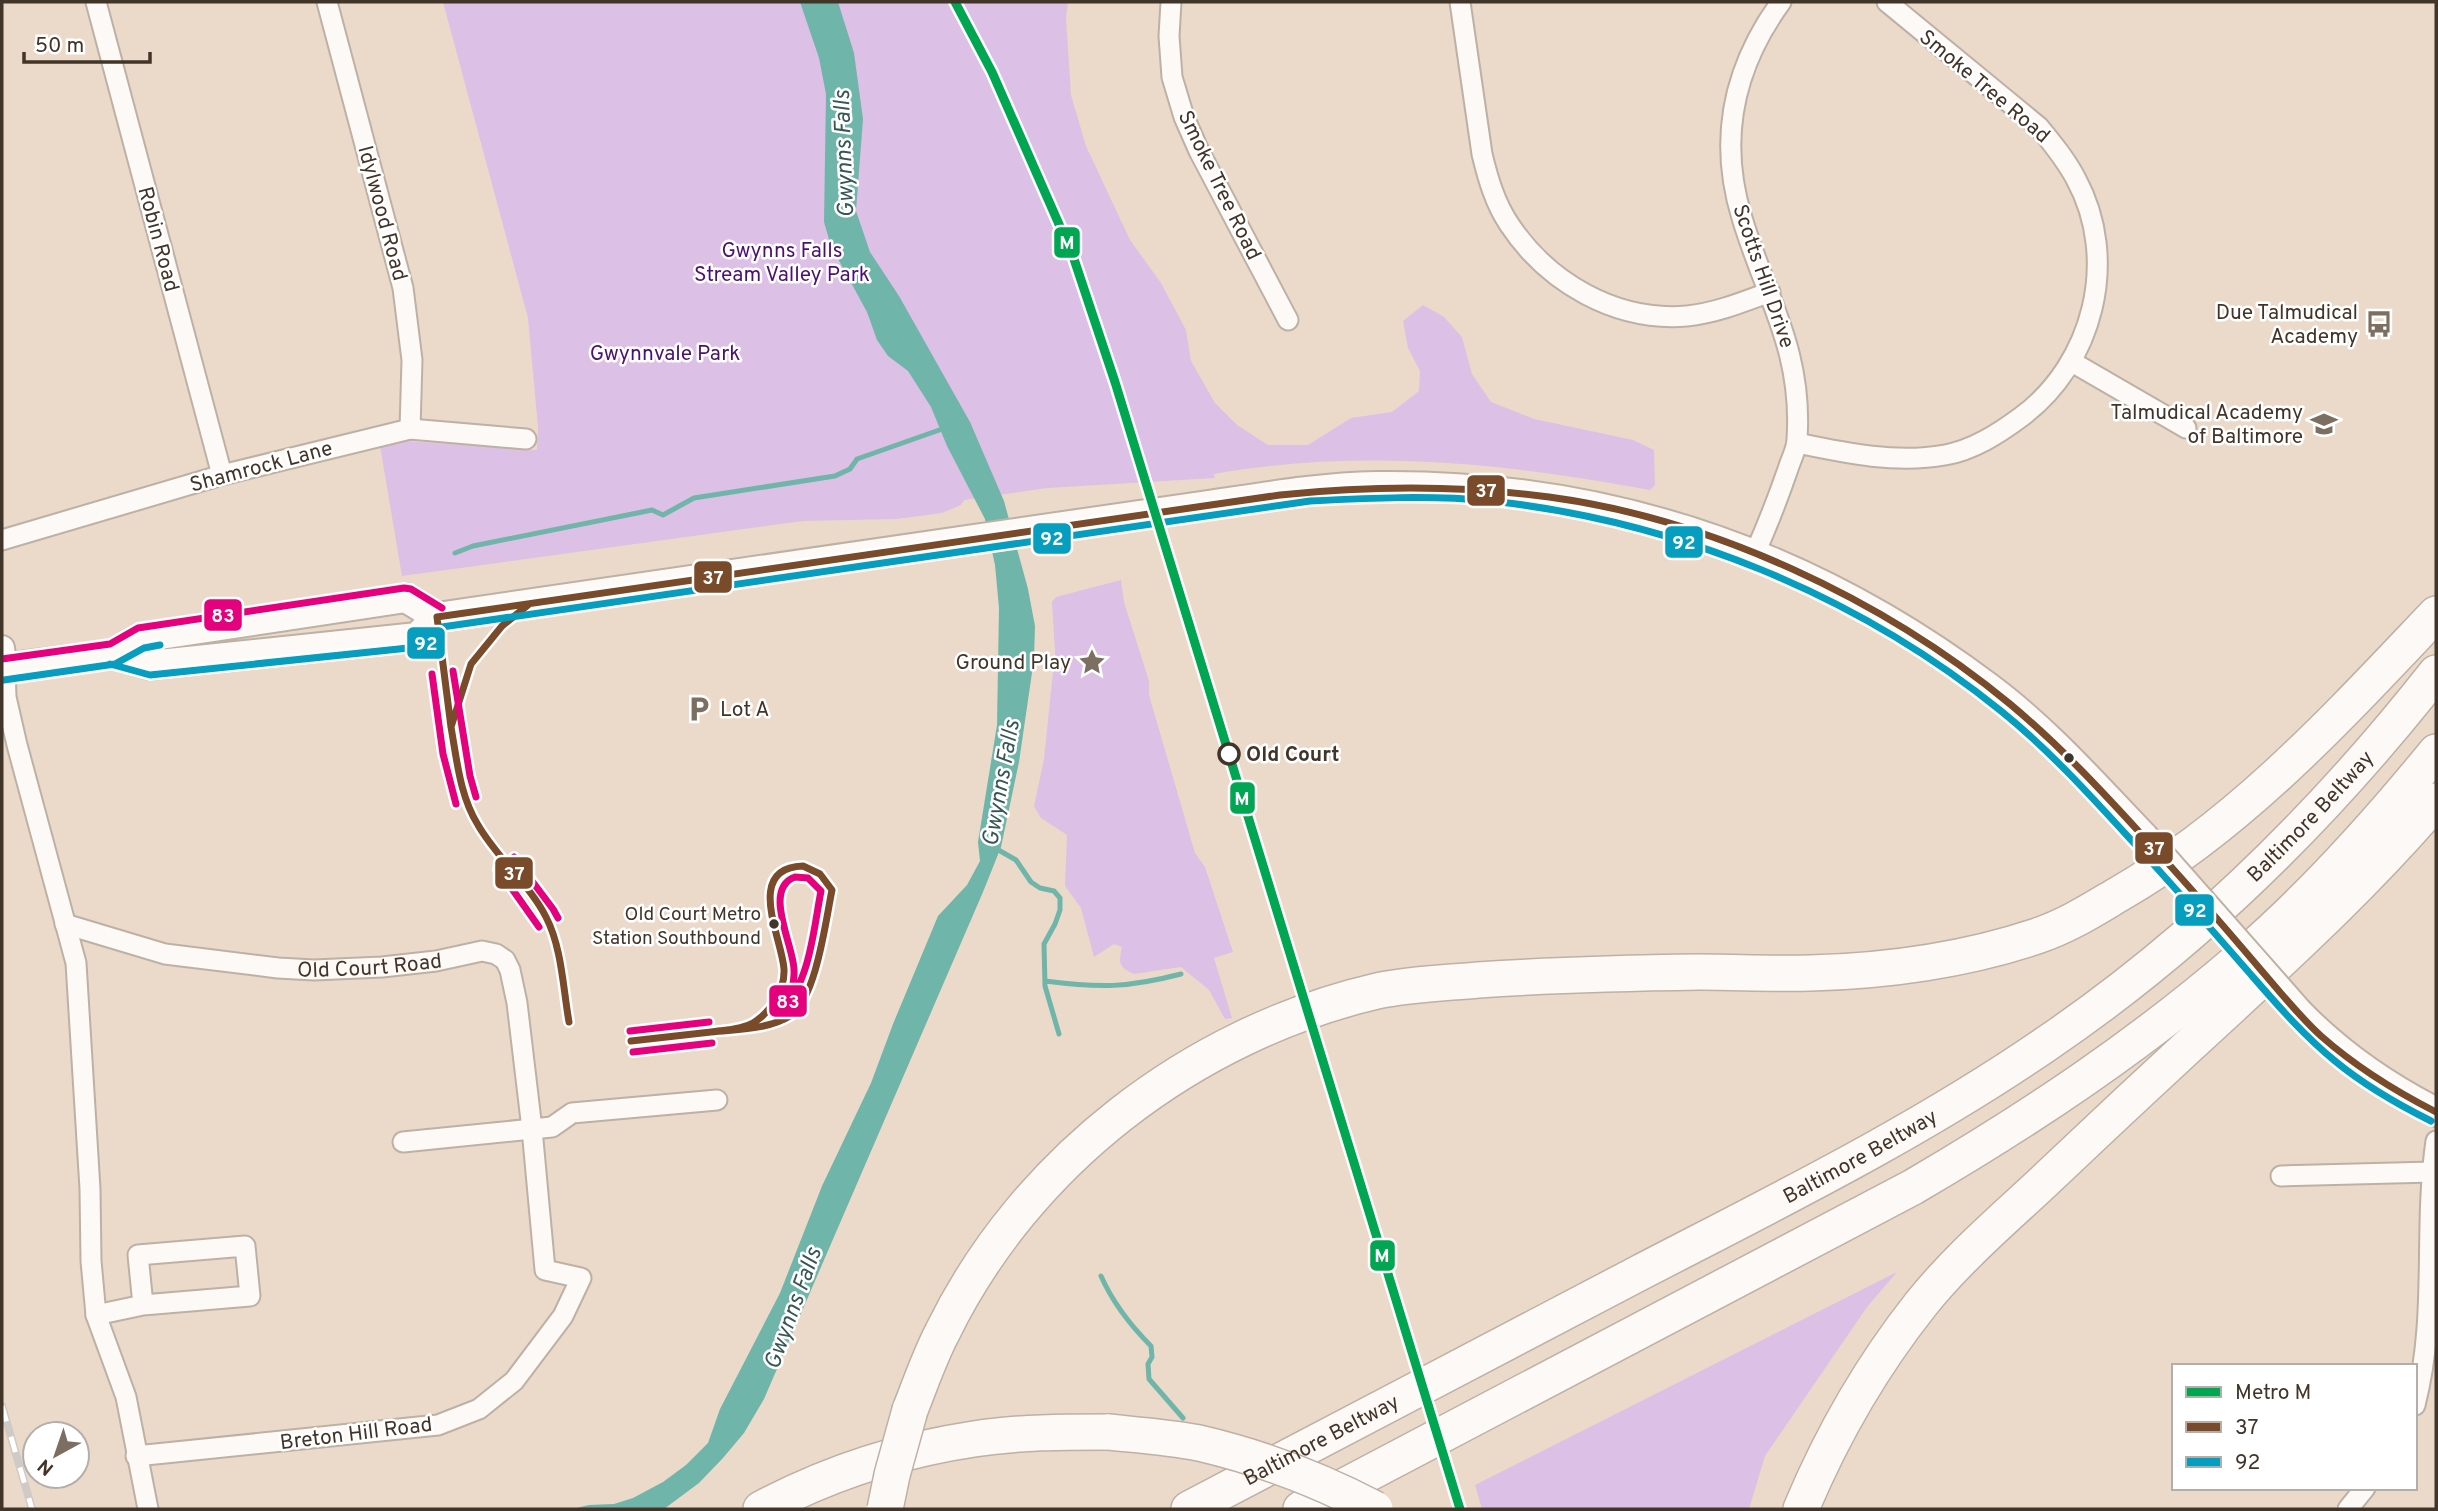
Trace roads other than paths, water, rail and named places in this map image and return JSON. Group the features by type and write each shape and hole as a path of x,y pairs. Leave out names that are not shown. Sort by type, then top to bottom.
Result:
{"highway":[{"path":"885,1509 910,1410 942,1332 990,1252 1029,1202 1074,1154 1114,1119 1156,1088 1210,1055 1251,1035 1301,1016 1380,991 1442,983 1541,976 1699,972 1811,973 1875,969 1952,958 2034,937 2068,924 2149,877 2224,822 2321,733 2436,614"},
{"name":"Baltimore Beltway","path":"1189,1509 1850,1162 1978,1089 2048,1043 2180,942 2256,873 2358,768 2436,673"},
{"path":"1309,1505 1913,1186 2005,1132 2077,1085 2145,1036 2244,956 2352,849 2396,802 2436,752"},
{"path":"1801,1509 1842,1421 1879,1360 1923,1302 1970,1252 2311,933 2373,871 2436,801"},
{"path":"761,1509 793,1492 847,1471 920,1449 1021,1434 1108,1432 1198,1443 1237,1454 1345,1494 1375,1509"}],"main road":[{"path":"113,654 150,665 417,637 438,617 1333,489 1375,486 1445,487 1554,498 1686,529 1755,553 1816,580 1927,644 1989,688 2056,745 2144,837 2299,1013 2331,1044 2399,1093 2436,1112"},
{"path":"3,663 27,664 113,654 141,638 406,598 438,617"}],"street":[{"name":"Robin Road","path":"96,2 222,475"},
{"name":"Idylwood Road","path":"327,2 403,288 412,360 410,429"},
{"name":"Smoke Tree Road","path":"1171,2 1169,36 1172,77 1184,117 1289,320"},
{"path":"1461,2 1482,154 1488,178 1509,225 1546,266 1586,296 1612,307 1663,316 1712,312 1770,292"},
{"name":"Scotts Hill Drive","path":"1755,553 1797,443 1798,414 1793,360 1742,220 1734,188 1730,148 1735,101 1743,71 1752,46 1781,2"},
{"name":"Smoke Tree Road","path":"1797,443 1883,457 1917,458 1947,455 1980,443 2025,414 2054,388 2072,362 2088,325 2095,296 2098,267 2096,239 2090,213 2077,181 2060,152 2039,127 1887,2"},
{"path":"2072,362 2186,428"},
{"name":"Shamrock Lane","path":"2,540 222,475 410,429 526,439"},
{"path":"3,663 6,697 17,745 76,963 96,1315 126,1397 148,1509"},
{"name":"Old Court Road","path":"65,924 165,954 290,969 382,967 436,961 482,951 496,954 505,960 510,970 517,1003 532,1129"},
{"path":"403,1142 552,1127 572,1113 717,1100"},
{"name":"Breton Hill Road","path":"136,1456 438,1425 479,1409 498,1395 514,1381 563,1316 582,1278 545,1270 532,1129"},
{"path":"2417,1399 2428,1363 2434,1314 2436,1286 2433,1172 2436,1141"},
{"path":"2281,1176 2433,1172"},
{"path":"96,1315 143,1305 250,1296 245,1246 138,1255 143,1305"},
{"path":"2348,1509 2363,1490"}],"water":[{"name":"Gwynns Falls","path":"800,2 838,2 854,53 863,119 856,211 870,252 899,296 970,422 1004,501 1028,589 1035,626 1034,659 1019,762 1001,847 983,892 764,1399 744,1433 699,1483 664,1509 572,1509 614,1504 633,1498 663,1482 686,1465 708,1443 720,1409 780,1293 822,1186 871,1083 938,916 967,885 980,861 978,842 997,725 999,608 995,565 985,519 947,446 931,407 908,371 888,356 877,340 867,312 831,246 824,222 826,94 819,58"}],"waterway":[{"path":"455,553 473,546 652,510 663,515 694,498 835,476 850,469 857,459 945,428"},
{"path":"995,848 1016,860 1031,882 1040,888 1054,891 1060,898 1060,910 1044,944 1045,986 1059,1034"},
{"path":"1045,981 1113,985 1145,982 1181,974"},
{"path":"1101,1276 1123,1313 1151,1346 1149,1379 1183,1418"}],"railway":[{"path":"2,1406 32,1509"}],"metro line":[{"name":"M","path":"955,2 992,72 1073,256 1115,382 1460,1509"}],"place":[{"name":"Due Talmudical Academy","path":"2379,324"},
{"name":"Talmudical Academy of Baltimore","path":"2324,424"},
{"name":"Ground Play","path":"1092,662"},
{"name":"Lot A","path":"699,709"},
{"name":"Old Court","path":"1229,754"},
{"name":"Old Court Metro Station Southbound","path":"774,924"}],"park label":[{"name":"Gwynns Falls Stream Valley Park","path":"782,262"},
{"name":"Gwynnvale Park","path":"665,353"}]}
